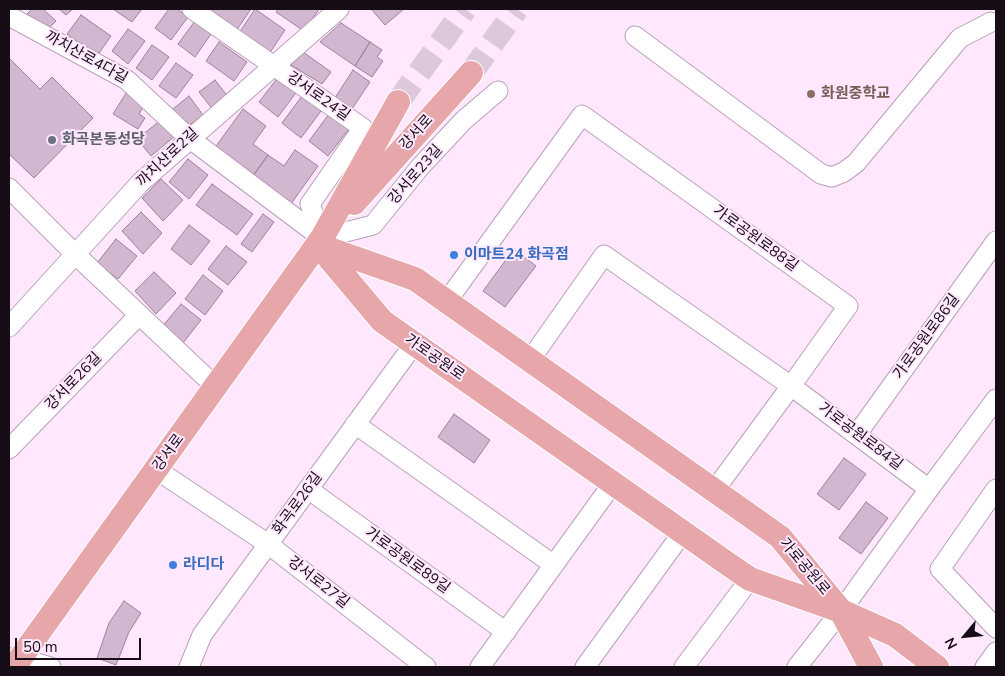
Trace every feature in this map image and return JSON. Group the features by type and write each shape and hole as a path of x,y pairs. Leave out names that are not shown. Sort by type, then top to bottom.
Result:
{"main road":[{"name":"강서로","path":"320,241 471,72"},
{"name":"강서로","path":"14,661 217,388 320,241 398,102"},
{"name":"가로공원로","path":"320,241 415,279 780,537 841,611 871,667"},
{"name":"가로공원로","path":"320,241 382,321 750,579 841,611 895,635 937,667"}],"street":[{"name":"강서로24길","path":"192,9 363,128 310,204 320,241"},
{"name":"까치산로2길","path":"10,323 76,255 141,182 272,65 339,9"},
{"name":"까치산로4다길","path":"9,16 127,80 189,138 320,241"},
{"path":"635,36 821,174 832,177 844,172 856,163 960,38 991,22"},
{"name":"강서로23길","path":"320,241 374,225 420,167 464,120 498,90"},
{"name":"가로공원로88길","path":"447,301 582,115 848,306 714,491"},
{"path":"9,188 76,255 217,388"},
{"name":"가로공원로86길","path":"858,434 996,241"},
{"path":"530,360 604,255 790,386"},
{"name":"강서로26길","path":"9,449 139,315"},
{"name":"화곡로26길","path":"189,667 202,635 414,344"},
{"name":"가로공원로84길","path":"790,386 858,434 929,488"},
{"path":"798,667 996,400"},
{"path":"355,424 554,565"},
{"name":"강서로27길","path":"157,470 268,544 426,667"},
{"path":"480,667 613,483"},
{"name":"가로공원로89길","path":"308,489 506,632"},
{"path":"996,489 940,569 996,628"},
{"path":"585,667 683,532"},
{"path":"684,667 750,579"},
{"path":"985,667 996,652"},
{"path":"14,661 51,667"}],"building":[{"path":"32,9 43,9 56,21 45,32 27,14"},
{"path":"59,9 73,9 66,15"},
{"path":"113,9 142,9 132,22"},
{"path":"169,9 177,9 188,17 171,40 155,28"},
{"path":"207,9 251,9 236,31"},
{"path":"255,9 285,30 269,54 239,33"},
{"path":"279,9 319,9 304,31 276,12"},
{"path":"371,9 404,9 385,25"},
{"path":"81,15 111,36 97,56 67,34"},
{"path":"195,21 211,34 195,57 178,44"},
{"path":"341,23 370,42 355,66 320,42"},
{"path":"128,29 145,41 128,64 112,51"},
{"path":"219,42 247,62 234,81 206,61"},
{"path":"370,42 382,50 377,57 383,61 372,77 355,66"},
{"path":"152,45 169,57 152,80 136,68"},
{"path":"303,52 331,72 322,84 291,65"},
{"name":"화곡본동성당","path":"9,58 40,89 52,77 93,118 34,178 9,154"},
{"path":"176,63 193,75 176,98 159,86"},
{"path":"353,70 370,82 350,112 333,101"},
{"path":"279,76 298,90 278,117 259,102"},
{"path":"215,80 229,98 214,111 199,92"},
{"path":"128,90 146,102 139,114 145,118 138,129 113,114"},
{"path":"189,96 203,115 187,127 173,109"},
{"path":"302,96 321,111 301,138 282,123"},
{"path":"243,109 266,126 253,144 268,155 250,180 211,153"},
{"path":"329,114 349,129 328,156 309,141"},
{"path":"161,120 175,136 151,156 137,139"},
{"path":"295,150 318,166 288,208 250,180 268,155 284,166"},
{"path":"188,159 208,175 189,199 169,182"},
{"path":"161,179 183,200 163,221 142,198"},
{"path":"212,184 253,214 237,235 196,205"},
{"path":"141,212 162,233 143,254 122,231"},
{"path":"263,214 274,222 252,252 241,244"},
{"path":"189,225 210,241 191,265 171,249"},
{"path":"116,239 137,256 118,279 97,263"},
{"path":"226,246 247,262 228,285 208,269"},
{"path":"514,249 536,266 505,307 483,291"},
{"path":"154,272 176,293 156,314 135,291"},
{"path":"203,275 223,291 205,315 185,299"},
{"path":"181,304 201,320 183,343 162,327"},
{"path":"454,414 490,440 474,463 438,437"},
{"path":"844,458 866,474 839,510 817,494"},
{"path":"866,502 888,518 861,554 839,538"},
{"path":"124,601 141,613 129,632 116,665 97,658 109,623"}],"tunnel":[{"path":"398,102 465,9"},
{"path":"471,73 517,9"}],"place":[{"name":"화원중학교","path":"811,94"},
{"name":"화곡본동성당","path":"52,140"},
{"name":"이마트24 화곡점","path":"454,255"},
{"name":"라디다","path":"173,565"}]}
